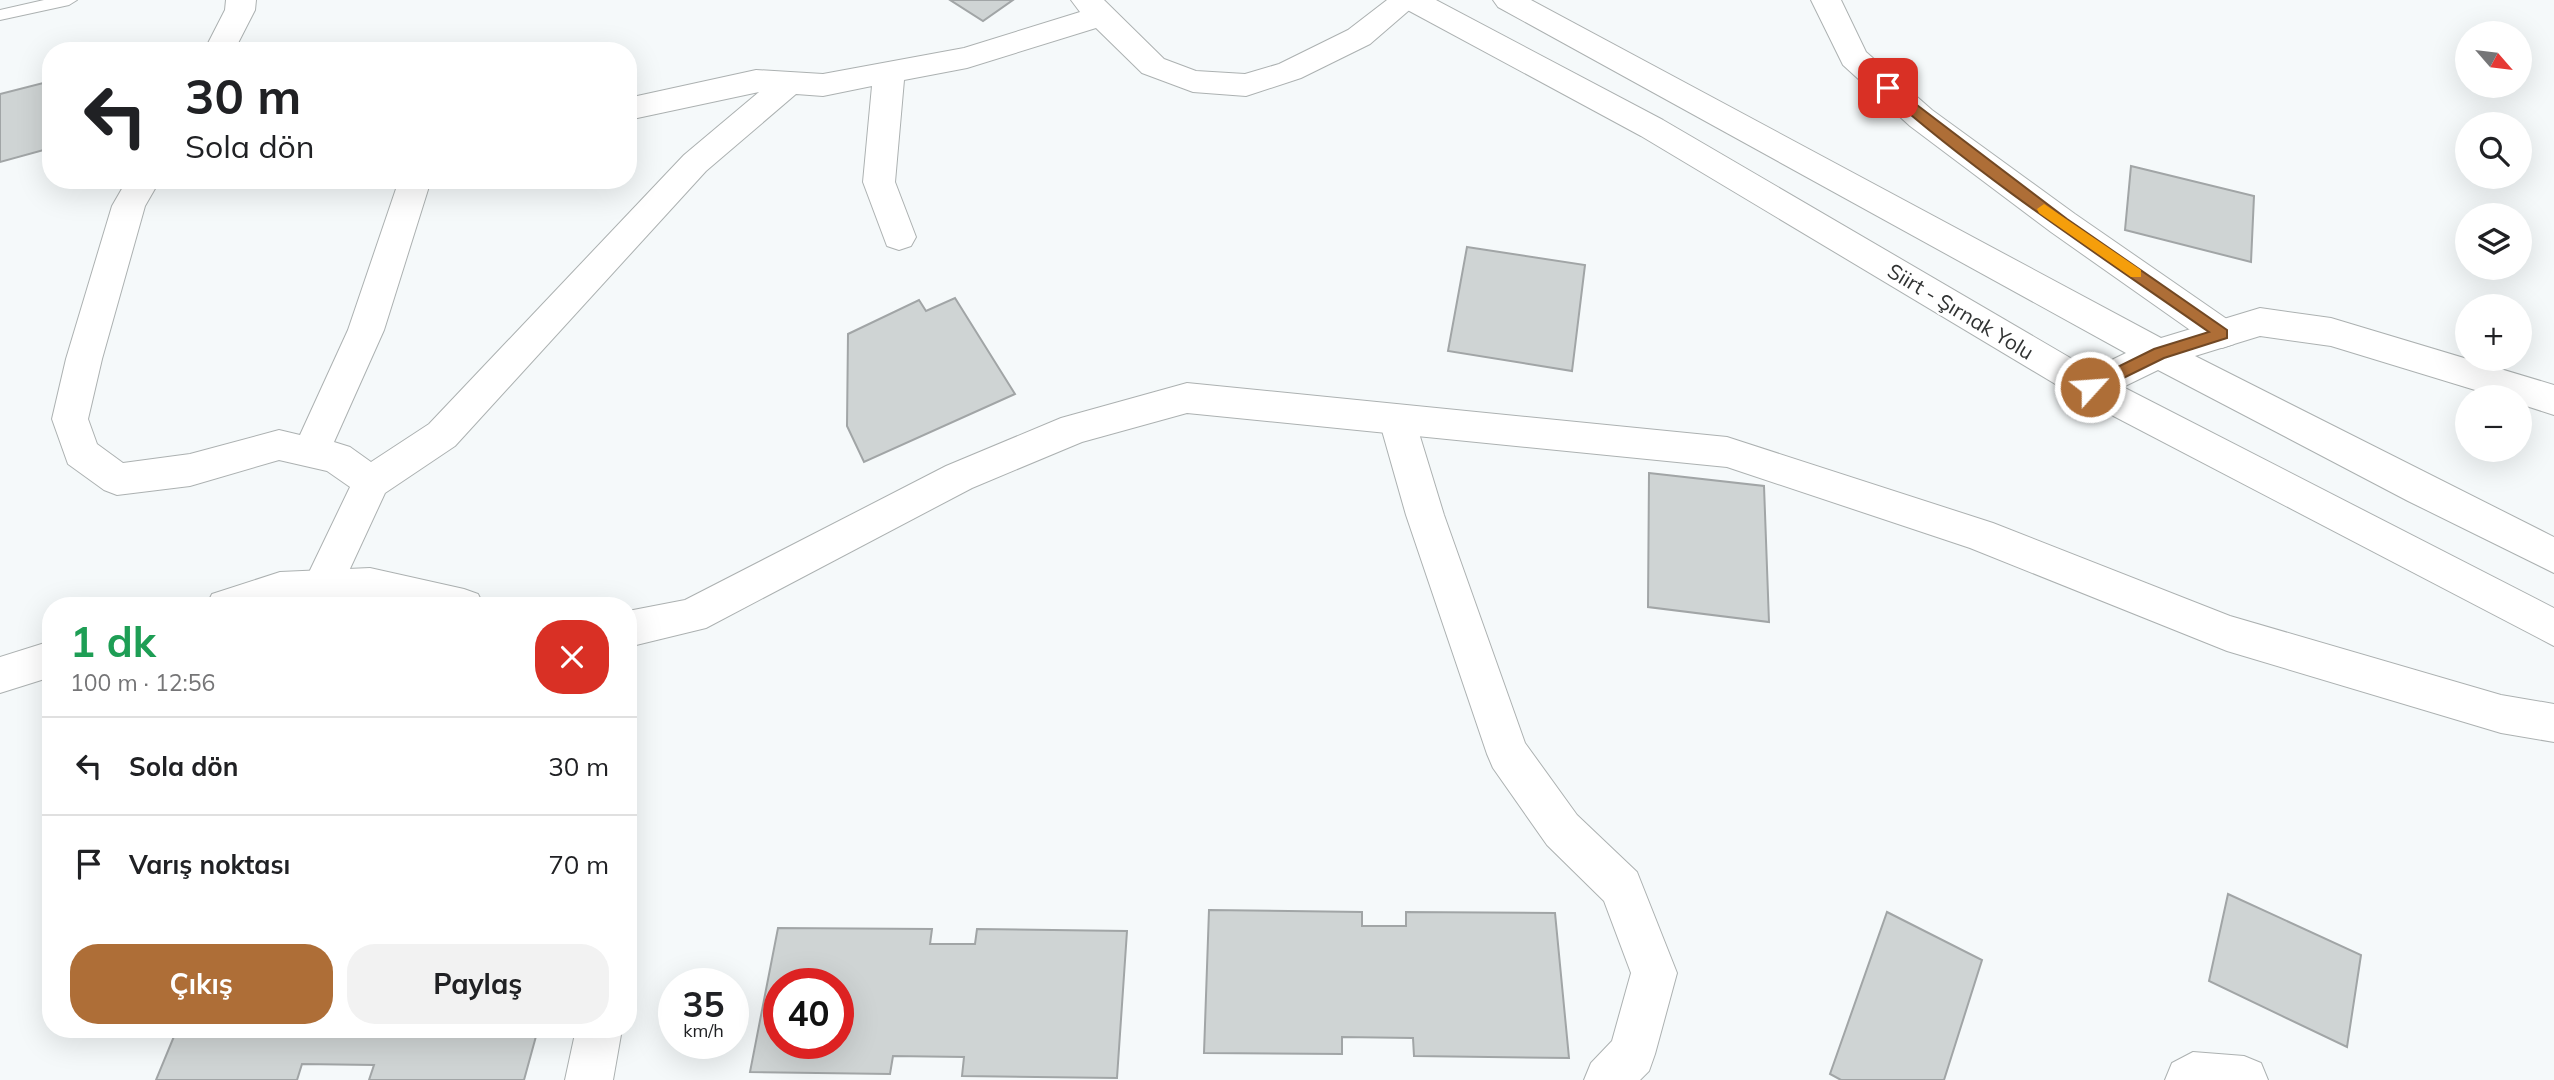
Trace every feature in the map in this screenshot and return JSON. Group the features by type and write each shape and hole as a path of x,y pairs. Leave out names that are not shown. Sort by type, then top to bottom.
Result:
{"street":[{"path":"224,42 240,10 242,0"},
{"path":"637,106 756,81 822,85 967,58 1093,8 1153,66 1193,81 1246,85 1290,71 1359,37 1406,0"},
{"name":"Siirt - Şırnak Yolu","path":"1412,0 1652,128 2090,387 2554,628"},
{"path":"1508,0 2159,354 2383,472 2554,556"},
{"path":"1825,2 1854,58 1922,118 2063,223 2222,334"},
{"path":"889,72 879,182 899,237"},
{"path":"322,587 371,482 442,435 695,163 789,83"},
{"path":"139,189 129,206 70,419 81,453 117,480 190,470 279,445 337,458 371,482"},
{"path":"311,452 366,330 412,189"},
{"path":"2090,387 2159,354 2260,323 2331,332 2554,400"},
{"path":"637,627 692,616 984,467 1074,429 1187,398 1727,453 1979,535 2227,633 2501,714 2554,723"},
{"path":"1397,420 1425,515 1507,754 1562,830 1621,887 1654,973 1632,1054 1608,1080"},
{"path":"255,597 280,589 370,585 424,597"},
{"path":"0,674 42,662"},
{"path":"589,1080 597,1038"},
{"path":"2189,1080 2193,1076 2244,1080"}],"lane":[{"path":"0,15 69,0"}],"building":[{"path":"950,0 1013,0 983,21"},
{"path":"42,83 42,150 0,162 0,94"},
{"path":"2131,166 2254,196 2251,262 2125,230"},
{"path":"1467,247 1585,265 1572,371 1448,351"},
{"path":"955,298 1015,394 864,462 847,426 848,334 919,300 926,311"},
{"path":"1649,473 1764,486 1769,622 1648,607"},
{"path":"2228,894 2361,955 2347,1047 2209,981"},
{"path":"1209,910 1362,912 1362,926 1406,926 1406,912 1555,913 1569,1058 1414,1056 1413,1038 1342,1037 1342,1054 1204,1053"},
{"path":"1887,912 1982,960 1944,1080 1841,1080 1830,1074"},
{"path":"778,928 932,929 930,944 975,944 977,929 1127,931 1117,1078 962,1076 964,1057 893,1056 890,1074 750,1072 763,1005 763,1059 854,1059 854,968 770,968"},
{"path":"173,1038 536,1038 524,1080 369,1080 374,1065 302,1064 297,1080 156,1080"}],"slow traffic":[{"path":"2044,209 2136,274"}],"route":[{"path":"1888,88 1922,118 2063,223 2222,334 2159,354 2090,387"}]}
